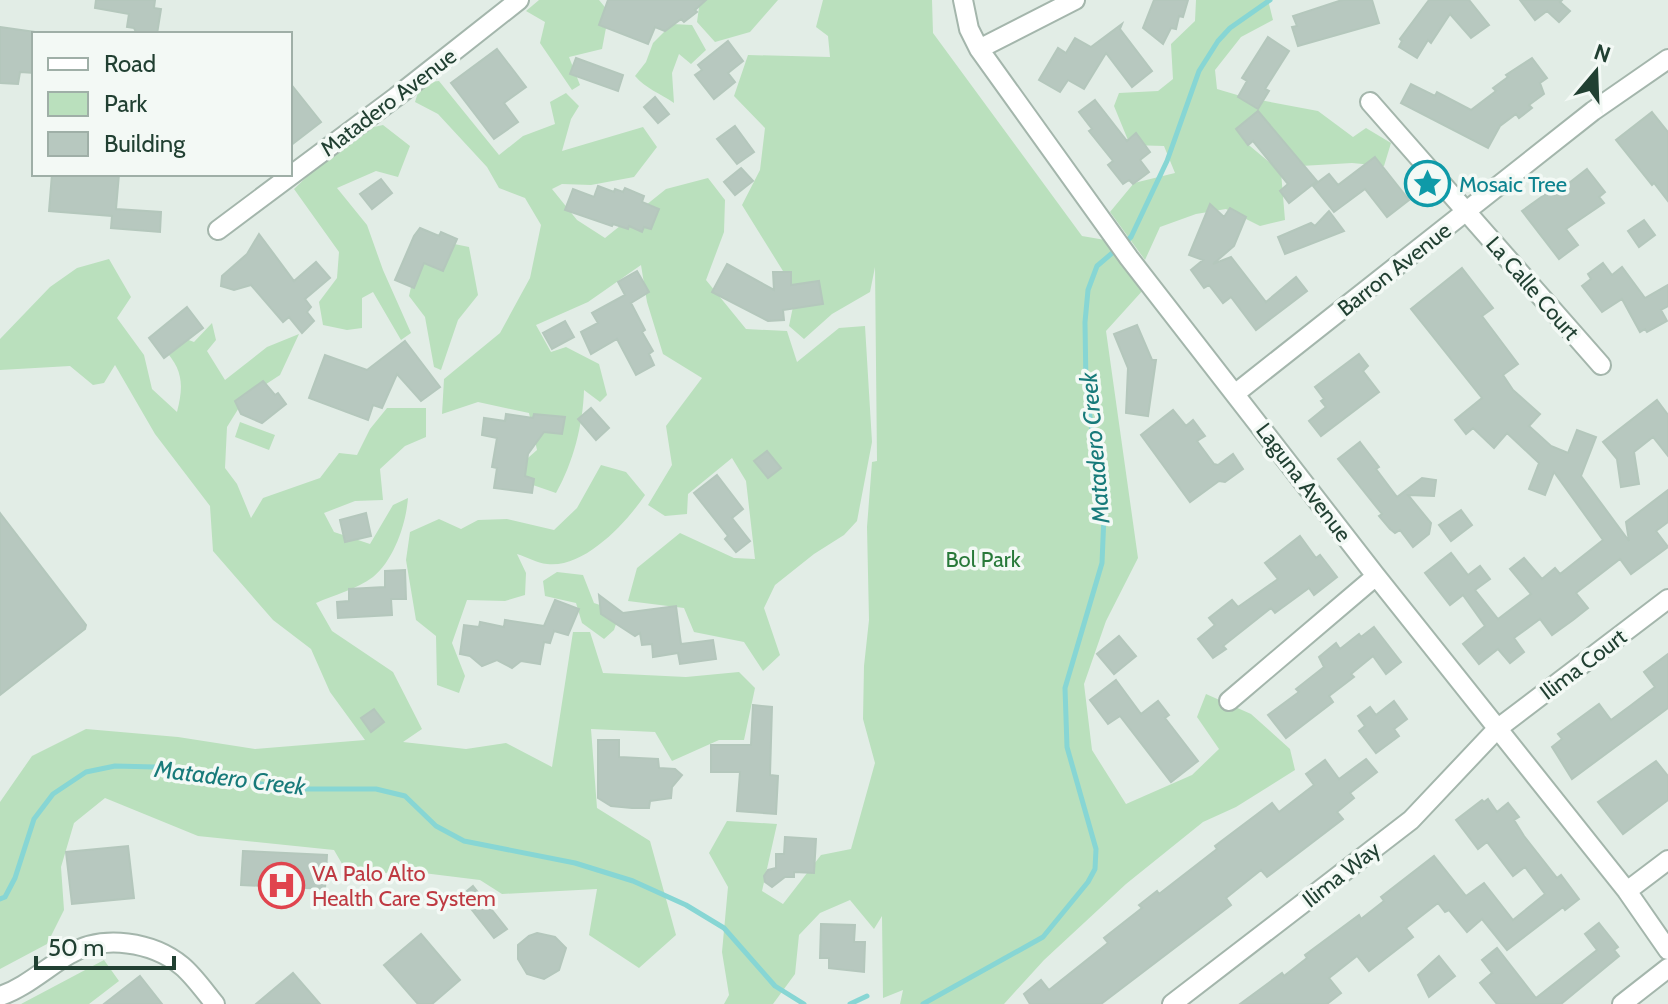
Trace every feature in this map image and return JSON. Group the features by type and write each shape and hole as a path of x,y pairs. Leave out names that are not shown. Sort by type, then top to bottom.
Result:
{"street":[{"name":"Matadero Avenue","path":"292,175 519,0"},
{"name":"Laguna Avenue","path":"963,0 969,29 979,49 1129,258 1376,576 1627,891 1668,950"},
{"path":"979,49 1075,0"},
{"name":"Barron Avenue","path":"1236,393 1593,111 1667,60"},
{"name":"La Calle Court","path":"1370,102 1601,365"},
{"name":"Matadero Avenue","path":"218,230 290,176"},
{"path":"1229,701 1376,576"},
{"name":"Ilima Court","path":"1497,729 1668,599"},
{"name":"Ilima Way","path":"1172,1004 1411,820 1497,729"},
{"path":"1627,891 1668,860"},
{"path":"0,996 74,951 103,943 129,942 161,953 183,966 215,1004"},
{"path":"1622,1004 1668,968"}],"green space":[{"path":"539,0 599,0 609,12 602,49 569,57 580,85 572,90 540,43 545,22 526,11"},
{"path":"700,0 778,0 750,32 715,42 697,22"},
{"name":"Bol Park","path":"823,0 932,0 933,33 1082,236 1111,241 1144,289 1106,331 1138,558 1106,621 1084,684 1092,750 1126,804 1192,775 1219,749 1197,717 1206,694 1251,714 1290,749 1295,770 1236,807 1203,822 1126,884 1044,960 1004,1004 900,1004 903,990 883,998 882,916 874,929 850,900 820,913 799,935 795,974 773,1004 724,1004 729,995 722,952 728,887 709,853 727,821 777,824 762,891 783,904 821,855 851,849 875,763 863,719 869,620 867,527 872,462 877,461 875,267 870,292 832,314 804,339 789,326 796,292 742,205 760,170 765,128 734,96 748,55 830,57 828,36 816,27"},
{"path":"1196,0 1268,0 1273,20 1241,37 1215,70 1217,89 1318,111 1353,137 1366,128 1391,143 1384,166 1352,163 1301,166 1256,126 1244,141 1281,172 1285,220 1260,226 1226,209 1196,214 1160,227 1145,260 1110,212 1134,183 1175,173 1164,146 1130,145 1114,106 1119,93 1158,91 1173,79 1171,44 1195,21"},
{"path":"672,24 692,25 706,50 691,64 679,54 672,73 674,103 648,88 635,76 646,62 653,43"},
{"path":"439,81 499,155 523,136 555,124 550,102 566,93 579,106 571,119 562,151 643,127 657,147 634,177 591,185 562,184 552,189 577,220 605,238 666,189 708,178 725,200 724,232 706,280 746,329 787,331 797,362 839,328 865,326 872,442 857,521 844,535 775,585 764,608 780,655 763,671 744,642 694,632 684,608 628,601 637,568 680,533 734,558 755,559 746,481 732,458 688,494 687,514 665,516 648,505 672,465 666,426 702,378 663,354 647,302 641,265 588,302 536,325 551,352 566,347 599,364 607,395 600,402 584,390 576,443 556,493 530,484 520,465 537,450 529,413 478,402 442,414 444,379 500,333 530,278 541,225 525,198 499,188 487,167 438,114 415,102 421,83"},
{"path":"383,125 410,146 398,177 376,171 337,188 367,225 411,333 401,340 373,292 362,298 362,328 347,330 323,325 319,302 337,278 339,252 294,189 365,129"},
{"path":"430,239 469,247 478,295 458,320 441,370 434,367 425,317 409,296 416,265"},
{"path":"109,259 131,297 117,318 144,355 152,389 177,412 181,394 180,378 175,363 163,348 178,336 194,342 212,323 216,340 207,351 225,380 267,347 299,334 280,375 245,398 227,427 225,468 237,484 251,518 263,498 320,478 339,453 357,455 370,429 387,408 426,408 426,437 405,446 380,469 383,500 355,501 324,513 334,532 370,544 393,505 408,498 402,530 393,551 373,577 316,603 332,631 393,672 422,729 403,742 466,749 506,743 552,767 573,632 590,632 603,673 686,677 739,672 755,688 744,740 719,740 672,761 655,732 591,729 597,808 650,841 676,935 639,968 589,935 597,889 502,894 480,880 415,872 348,874 334,850 198,836 105,798 74,823 61,867 64,910 47,944 0,969 0,802 32,756 86,729 178,737 255,749 365,740 330,692 311,649 273,620 213,551 210,506 155,434 115,365 104,383 93,385 70,366 0,370 0,339 50,287 77,268"},
{"path":"240,422 275,435 269,450 235,437"},
{"path":"601,465 626,472 645,495 637,506 603,542 575,559 561,564 547,564 517,554 526,573 525,595 505,601 467,600 452,643 465,676 459,693 437,685 436,636 416,620 406,560 410,532 439,519 461,529 478,520 507,519 554,530 577,508"},
{"path":"557,572 583,575 594,603 606,607 618,618 614,630 604,639 582,623 576,603 545,596 543,581"},
{"path":"104,960 119,981 89,1004 21,1004"}],"building":[{"path":"96,0 155,0 154,8 161,9 157,32 136,32 134,28 127,27 129,14 95,8"},
{"path":"608,0 706,0 684,22 681,19 665,31 655,27 648,44 599,25"},
{"path":"1154,0 1188,0 1183,17 1179,16 1176,29 1171,28 1163,44 1143,28"},
{"path":"1342,0 1372,0 1379,23 1298,46 1292,27 1297,26 1293,16"},
{"path":"1429,0 1469,0 1489,25 1471,38 1450,14 1417,58 1399,47 1400,39"},
{"path":"1520,0 1562,0 1560,2 1570,11 1559,22 1547,11 1535,20"},
{"path":"1122,24 1120,29 1152,71 1132,87 1106,53 1084,89 1068,80 1060,92 1039,80 1058,48 1066,53 1075,38 1091,47"},
{"path":"0,27 36,32 32,32 32,73 20,72 18,84 0,83"},
{"path":"1268,37 1289,51 1265,89 1269,91 1258,109 1238,97 1247,81 1242,78"},
{"path":"728,41 743,61 728,73 735,82 714,99 695,75 702,70 698,65"},
{"path":"497,49 526,87 504,103 518,122 494,139 451,83"},
{"path":"576,58 623,75 618,91 570,74"},
{"path":"1532,58 1547,78 1540,83 1544,94 1529,105 1532,108 1519,118 1516,114 1500,126 1488,148 1401,103 1411,84 1435,96 1437,92 1471,110 1496,91 1493,88 1508,77 1506,75"},
{"path":"292,86 321,122 292,144"},
{"path":"655,97 669,114 658,123 644,107"},
{"path":"1095,100 1127,141 1136,133 1150,152 1140,160 1149,172 1133,184 1129,180 1123,184 1108,165 1113,161 1089,131 1092,129 1079,112"},
{"path":"1258,111 1317,181 1289,203 1280,191 1288,184 1253,141 1248,145 1236,129"},
{"path":"1652,112 1668,132 1668,201 1616,140"},
{"path":"735,126 754,152 737,164 717,139"},
{"path":"1375,157 1409,200 1387,217 1365,189 1334,212 1313,186 1329,174 1338,185"},
{"path":"741,168 753,181 735,195 724,182"},
{"path":"1587,169 1605,192 1599,197 1604,203 1566,229 1578,245 1559,259 1522,211 1557,186 1560,190"},
{"path":"52,176 119,176 116,209 161,212 160,232 111,228 112,216 49,211"},
{"path":"381,179 392,193 372,209 360,194"},
{"path":"598,186 614,192 615,189 623,192 625,188 644,196 642,202 659,209 651,229 644,227 642,232 629,226 628,229 612,226 565,210 573,189 594,197"},
{"path":"1210,204 1224,217 1230,208 1246,217 1234,246 1213,264 1231,257 1266,302 1296,277 1307,291 1256,330 1231,297 1223,303 1209,285 1204,288 1191,270 1203,260 1189,255"},
{"path":"1329,211 1344,231 1285,254 1278,237 1311,223 1315,226"},
{"path":"1644,220 1655,235 1639,247 1628,231"},
{"path":"420,228 457,239 443,271 424,263 414,288 395,280"},
{"path":"259,234 294,281 316,262 330,278 305,299 311,307 307,312 314,321 302,333 289,317 283,322 251,285 234,290 221,286 222,276 247,254"},
{"path":"1603,263 1612,275 1622,267 1645,298 1668,285 1668,306 1661,310 1667,321 1647,332 1645,329 1640,332 1622,299 1602,312 1582,286 1591,279 1588,274"},
{"path":"727,264 774,290 773,272 791,272 791,285 819,281 823,304 783,310 784,320 768,321 712,292"},
{"path":"1462,268 1493,308 1482,316 1518,364 1503,375 1513,390 1540,414 1529,426 1551,446 1568,453 1577,430 1596,437 1581,476 1629,541 1626,522 1668,490 1668,522 1656,531 1668,547 1631,574 1620,559 1576,593 1588,608 1573,620 1552,635 1540,619 1514,638 1524,652 1510,663 1498,649 1479,664 1463,644 1485,626 1463,595 1450,605 1425,573 1451,553 1468,575 1480,566 1490,579 1475,590 1498,619 1531,594 1510,569 1524,558 1542,579 1555,568 1560,574 1603,540 1554,472 1545,495 1529,489 1539,463 1507,433 1494,448 1473,428 1466,434 1455,420 1482,398 1411,309"},
{"path":"637,271 649,292 631,303 653,351 649,354 654,365 636,375 617,339 591,354 581,332 598,323 592,313 625,295 618,282"},
{"path":"187,307 203,328 164,358 149,338"},
{"path":"565,321 574,337 552,349 543,333"},
{"path":"1137,325 1152,360 1156,360 1148,416 1126,413 1128,368 1114,334"},
{"path":"405,341 440,387 421,401 397,374 382,408 373,405 368,420 309,398 325,355 367,370"},
{"path":"1359,354 1368,366 1363,371 1379,392 1321,436 1309,421 1326,407 1315,387"},
{"path":"263,381 286,404 262,423 241,414 235,401"},
{"path":"1657,400 1668,415 1668,456 1653,437 1634,452 1639,484 1621,487 1617,459 1603,442"},
{"path":"591,408 609,428 596,440 578,419"},
{"path":"1173,410 1186,426 1193,420 1205,436 1197,441 1214,464 1218,465 1233,454 1243,469 1225,482 1219,481 1190,502 1141,435"},
{"path":"506,414 533,418 534,414 565,417 562,434 544,432 528,454 525,476 534,479 532,493 494,488 497,468 492,467 497,438 482,435 484,418 505,421"},
{"path":"1360,442 1397,497 1422,478 1436,480 1434,496 1408,495 1431,523 1429,534 1413,547 1400,530 1395,533 1390,529 1379,516 1382,514 1338,459"},
{"path":"767,451 781,468 768,478 754,461"},
{"path":"717,475 743,509 732,518 750,541 736,552 725,539 728,536 694,493"},
{"path":"1461,510 1472,525 1451,541 1439,525"},
{"path":"0,513 86,625 85,629 0,695"},
{"path":"366,513 371,536 345,542 340,520"},
{"path":"1300,536 1316,558 1320,555 1337,577 1314,595 1309,588 1275,613 1271,608 1223,646 1226,649 1213,658 1198,639 1215,625 1209,618 1232,600 1238,607 1278,579 1265,563"},
{"path":"405,570 406,599 391,599 392,615 338,618 337,602 349,601 349,589 385,587 385,571"},
{"path":"599,595 623,613 676,606 681,644 713,640 716,659 680,664 678,653 653,657 652,644 642,645 640,633 635,636 601,614"},
{"path":"555,600 579,609 568,635 554,631 550,643 544,642 540,664 521,661 512,668 497,660 482,666 470,656 460,654 464,625 479,627 480,622 504,627 505,620 544,626"},
{"path":"1374,627 1401,662 1386,674 1373,656 1351,674 1354,677 1329,696 1333,702 1286,738 1268,715 1299,692 1296,689 1324,667 1319,657 1336,643 1340,649"},
{"path":"1119,636 1136,656 1114,674 1097,654"},
{"path":"1668,654 1668,708 1572,779 1552,747 1562,739 1558,734 1599,704 1611,720 1655,687 1644,672"},
{"path":"1116,680 1141,714 1158,701 1169,715 1165,718 1198,761 1171,782 1120,716 1108,724 1090,700"},
{"path":"1394,701 1407,719 1394,729 1399,736 1376,753 1359,731 1365,726 1358,716 1370,707 1376,715"},
{"path":"753,705 772,707 770,775 778,776 776,814 737,811 740,772 711,772 711,745 751,745"},
{"path":"374,709 384,722 371,732 361,718"},
{"path":"598,740 619,740 619,757 658,759 659,768 675,769 682,775 672,787 671,798 650,801 649,808 632,808 611,806 598,798"},
{"path":"1366,759 1377,772 1350,793 1354,798 1337,812 1343,819 1267,877 1261,870 1226,898 1231,905 1101,1004 1030,1004 1024,994 1041,980 1049,990 1108,943 1104,938 1142,908 1139,905 1157,891 1159,894 1217,849 1215,846 1272,803 1279,812 1314,785 1306,774 1325,760 1339,779"},
{"path":"1656,761 1668,776 1668,800 1623,834 1598,802"},
{"path":"1488,799 1497,812 1508,803 1519,817 1514,820 1524,836 1557,878 1561,875 1579,899 1565,910 1563,907 1507,950 1482,919 1467,932 1449,910 1445,912 1438,903 1406,928 1413,937 1369,971 1357,956 1329,978 1341,993 1327,1004 1240,1004 1282,973 1284,976 1307,958 1305,955 1359,915 1361,919 1384,901 1381,897 1434,856 1466,896 1484,883 1513,920 1545,894 1525,867 1513,876 1487,842 1478,849 1456,820 1482,800"},
{"path":"785,837 816,839 814,873 794,872 794,877 785,877 772,887 765,882 764,876 768,870 776,868 776,854 784,854"},
{"path":"128,846 134,898 72,904 66,852"},
{"path":"243,851 327,855 325,889 241,885"},
{"path":"473,886 507,929 494,938 461,896"},
{"path":"1599,923 1618,947 1614,950 1619,956 1561,1004 1497,1004 1480,983 1492,973 1482,960 1497,948 1536,998 1597,950 1585,934"},
{"path":"821,924 855,925 854,942 865,942 864,972 829,968 829,958 820,958"},
{"path":"537,933 555,937 566,948 559,970 544,979 527,974 518,959 518,945"},
{"path":"421,934 460,980 432,1004 418,1004 384,965"},
{"path":"1439,956 1455,976 1429,997 1418,975"},
{"path":"293,973 320,1004 256,1004"},
{"path":"140,976 162,1004 104,1004"}],"waterway":[{"name":"Matadero Creek","path":"923,1004 1043,937 1095,869 1096,849 1067,747 1065,688 1102,563 1104,515 1086,388 1088,290 1097,266 1131,237 1167,161 1199,71 1230,28 1270,0"},
{"name":"Matadero Creek","path":"0,899 5,897 15,878 34,819 53,794 86,772 115,766 155,767 293,789 376,789 405,796 436,826 464,841 575,863 633,881 686,905 724,928 775,986 804,1004"},
{"path":"850,1004 867,996"}],"place":[{"name":"Mosaic Tree","path":"1428,184"},
{"name":"VA Palo Alto Health Care System","path":"281,886"}]}
